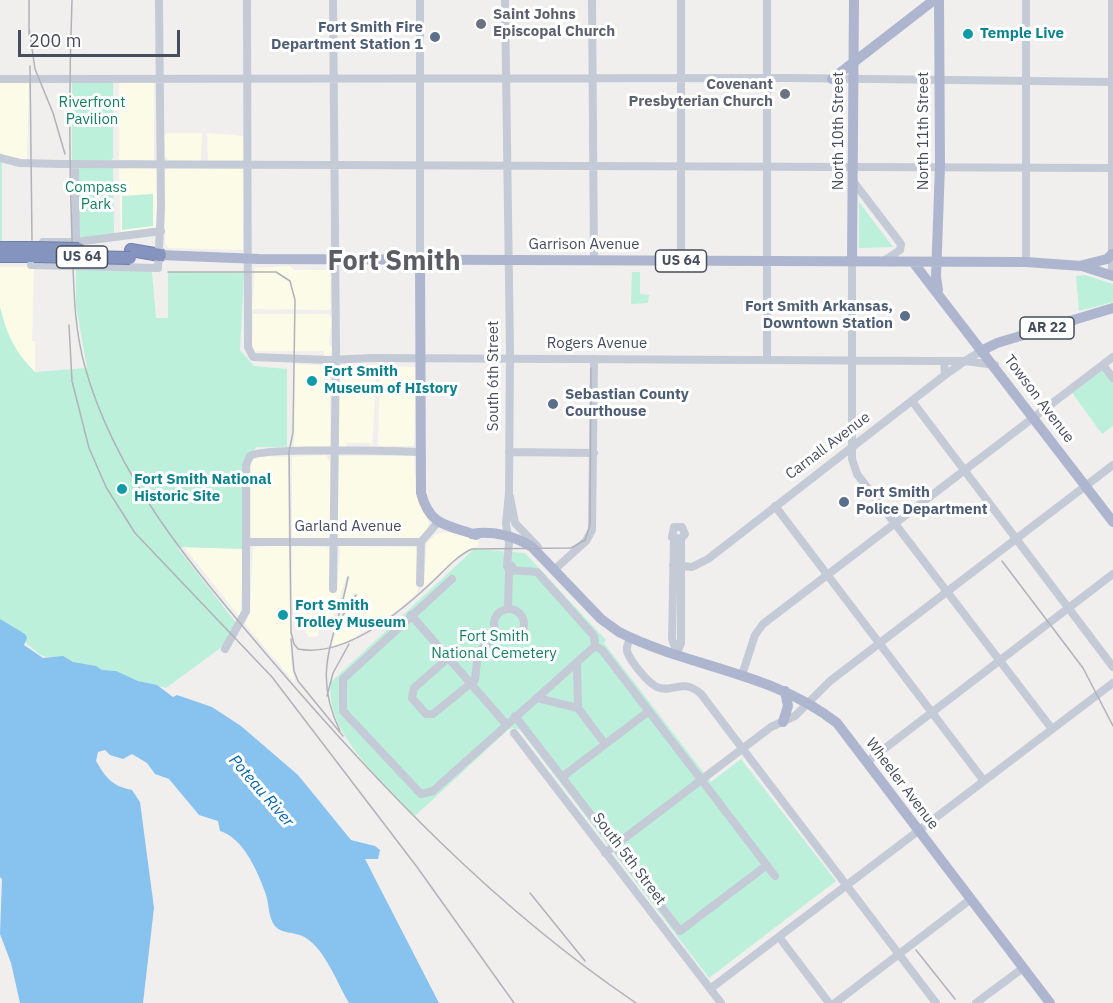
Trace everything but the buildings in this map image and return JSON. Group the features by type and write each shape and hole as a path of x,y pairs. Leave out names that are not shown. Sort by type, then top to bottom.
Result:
{"highway":[{"name":"US 64","path":"0,248 131,254"},
{"name":"Garrison Avenue","path":"131,254 159,262"},
{"name":"US 64","path":"0,256 131,254"}],"main road":[{"name":"North 10th Street","path":"852,262 854,0"},
{"path":"832,79 934,0"},
{"name":"North 11th Street","path":"938,262 939,0"},
{"path":"1082,266 1107,259 1112,254"},
{"name":"Garrison Avenue","path":"159,262 249,258 1026,262 1082,266 1113,276"},
{"path":"420,259 421,493 431,514 447,527 515,542"},
{"name":"Towson Avenue","path":"913,261 995,365 1113,522"},
{"path":"938,262 936,283 940,296"},
{"name":"AR 22","path":"983,350 998,343 1113,308"},
{"path":"472,534 491,532 515,542 545,560"},
{"name":"South 6th Street","path":"545,560 605,623 630,638"},
{"path":"630,638 677,653"},
{"name":"Wheeler Avenue","path":"677,653 785,691 808,702 837,723 1050,1003"},
{"path":"783,722 788,706 785,691"}],"street":[{"path":"31,264 159,262 161,164 159,0"},
{"path":"247,0 249,258"},
{"path":"333,0 335,259 333,589"},
{"path":"420,0 420,259"},
{"name":"South 6th Street","path":"505,0 510,359 509,493 506,521 515,542 507,566 509,570 508,609"},
{"path":"592,0 594,261"},
{"path":"681,0 681,261"},
{"path":"766,360 767,0"},
{"path":"1026,0 1026,262"},
{"path":"1112,0 1113,276"},
{"path":"4,75 248,78 768,78 1113,82"},
{"path":"0,158 20,163 75,164 1112,168"},
{"path":"75,164 76,265"},
{"path":"853,181 901,244 900,250 884,261"},
{"path":"0,243 76,242 160,231"},
{"name":"Rogers Avenue","path":"249,258 248,347 251,355 261,359 944,361"},
{"path":"852,262 852,459 857,474 1052,729"},
{"path":"964,361 983,350"},
{"path":"742,675 760,626 1113,357"},
{"path":"554,570 591,535 594,359"},
{"path":"945,375 944,361 995,365"},
{"name":"Carnall Avenue","path":"682,567 696,566 708,559 964,361"},
{"path":"1103,365 1113,378"},
{"path":"912,401 1113,667"},
{"path":"225,649 235,636 246,611 246,465 250,456 257,453 334,451 420,452"},
{"path":"509,452 594,453"},
{"path":"605,853 771,727 795,716 830,681 1113,465"},
{"name":"South 6th Street","path":"509,493 515,523 544,554 545,560"},
{"path":"775,506 984,781"},
{"path":"491,532 499,530 506,521 515,542"},
{"name":"Garland Avenue","path":"247,542 421,542 438,522"},
{"path":"677,539 682,567 681,643 677,653 672,639 673,565 677,539"},
{"path":"420,583 421,542"},
{"path":"673,565 682,567"},
{"path":"509,570 537,572 594,636 595,646"},
{"path":"867,762 1113,574"},
{"path":"452,579 345,676 341,703 343,711 417,792 425,795 433,791 595,646"},
{"path":"508,609 520,614 524,622 522,630 512,638 498,634 494,626 495,618 500,611 508,609"},
{"path":"411,615 506,724"},
{"path":"478,652 455,652 414,688 412,698 426,714 434,714 475,680 478,652 498,634"},
{"path":"630,638 627,647 628,654 650,682 659,688 685,685 696,690 743,748 936,1003"},
{"path":"595,646 602,650 775,876"},
{"path":"577,662 578,708 605,744"},
{"path":"710,989 1113,683"},
{"path":"537,698 578,708"},
{"path":"562,777 649,711"},
{"path":"515,716 680,931 767,865"},
{"name":"South 5th Street","path":"514,733 721,1003"},
{"path":"835,1003 970,899"},
{"path":"779,937 829,1003"},
{"path":"976,1003 1023,968"}],"shaded area":[{"path":"0,80 29,82 27,160 6,156 0,152"},
{"path":"119,80 154,83 154,160 119,160"},
{"path":"167,133 202,133 201,161 169,161 165,156 164,136"},
{"path":"207,133 243,136 244,160 208,161"},
{"path":"158,167 156,221 159,224 157,228 121,233 119,168"},
{"path":"170,168 243,168 243,250 168,248 165,242 164,179 165,170"},
{"path":"290,266 294,270 331,270 330,303 332,306 329,310 252,309 255,268"},
{"path":"0,267 34,267 32,341 35,341 35,372 17,354 7,335 0,307"},
{"path":"253,314 328,314 332,318 329,344 332,348 331,355 325,357 323,351 256,351 258,357 252,349"},
{"path":"295,364 330,366 330,448 294,447"},
{"path":"339,365 377,365 372,447 370,443 347,443 346,448 338,447"},
{"path":"380,366 416,367 414,446 378,446"},
{"path":"326,455 330,462 330,536 327,539 292,539 292,457"},
{"path":"257,456 288,457 288,540 252,539 251,461"},
{"path":"339,456 414,456 416,492 429,523 427,531 417,539 337,540"},
{"path":"447,532 479,539 478,546 466,550 423,588 427,543 436,534"},
{"path":"289,545 291,664 295,683 245,624 250,614 253,547"},
{"path":"292,546 326,547 330,550 331,592 337,591 340,546 415,547 418,552 418,592 398,610 341,645 331,648 336,631 357,595 354,593 340,615 350,577 347,576 328,631 328,614 320,614 318,636 309,637 303,628 292,598"},
{"path":"184,547 244,549 240,617"}],"green space":[{"name":"Riverfront Pavilion","path":"72,82 113,82 113,158 111,160 72,160"},
{"path":"0,161 2,163 2,241 0,241"},
{"name":"Compass Park","path":"79,167 113,167 114,234 82,239 79,235"},
{"path":"153,194 153,226 122,230 122,196"},
{"path":"859,202 893,247 859,248"},
{"name":"Fort Smith National Historic Site","path":"76,269 152,271 156,318 168,318 168,272 244,273 240,350 254,366 287,369 287,447 257,447 245,459 244,549 177,547 237,624 226,644 166,688 40,655 0,620 0,307 13,342 35,372 87,368 76,305"},
{"path":"632,272 640,272 640,294 649,295 648,303 631,304"},
{"path":"1085,275 1113,284 1113,302 1079,311 1076,276"},
{"path":"1103,365 1113,378 1113,426 1102,434 1070,390"},
{"name":"Fort Smith National Cemetery","path":"474,549 525,553 606,640 604,643 711,782 741,759 836,881 709,978 520,730 513,728 508,730 415,816 358,755 346,737 336,719 331,701 331,682"}],"water":[{"name":"Poteau River","path":"0,619 25,634 27,638 24,645 43,658 63,656 73,662 96,666 102,670 116,671 138,681 157,685 173,697 177,695 212,707 241,726 298,775 351,840 375,846 380,850 378,859 365,859 439,1003 349,1003 325,959 313,944 302,936 279,929 273,923 258,874 236,840 220,831 218,821 199,815 169,779 155,774 147,763 132,754 123,759 110,755 105,750 98,752 96,761 103,772 114,784 132,790 140,802 154,908 143,1003 20,1003 11,963 0,934 2,879 0,877"}],"tram line":[{"path":"168,272 276,272 290,281 295,300 293,432 289,452 291,632 298,649 316,650 334,647 370,631 402,608 455,560 472,549 571,548 585,540 590,525 591,368"},
{"path":"291,639 294,671 298,681 343,736"},
{"path":"327,696 333,673 349,644"}],"railway":[{"path":"29,0 29,36"},
{"path":"72,0 70,180 76,319 85,367 116,447 160,520 212,589 309,703 395,797 486,885 584,966 636,1003"},
{"path":"29,28 35,69 53,113 65,154"},
{"path":"30,66 32,240"},
{"path":"69,325 72,381 89,448 106,487 135,533 272,677 417,867 514,1003"},
{"path":"1002,561 1083,668 1113,726"},
{"path":"340,731 331,709 326,671 348,577"},
{"path":"343,615 356,595"},
{"path":"530,893 585,961"},
{"path":"916,950 955,999"}],"place":[{"name":"Saint Johns Episcopal Church","path":"481,24"},
{"name":"Temple Live","path":"968,34"},
{"name":"Fort Smith Fire Department Station 1","path":"435,37"},
{"name":"Covenant Presbyterian Church","path":"785,94"},
{"name":"Fort Smith Arkansas, Downtown Station","path":"905,316"},
{"name":"Fort Smith Museum of HIstory","path":"312,381"},
{"name":"Sebastian County Courthouse","path":"553,404"},
{"name":"Fort Smith National Historic Site","path":"122,489"},
{"name":"Fort Smith Police Department","path":"844,502"},
{"name":"Fort Smith Trolley Museum","path":"283,615"}],"district":[{"name":"Fort Smith","path":"394,262"}]}
